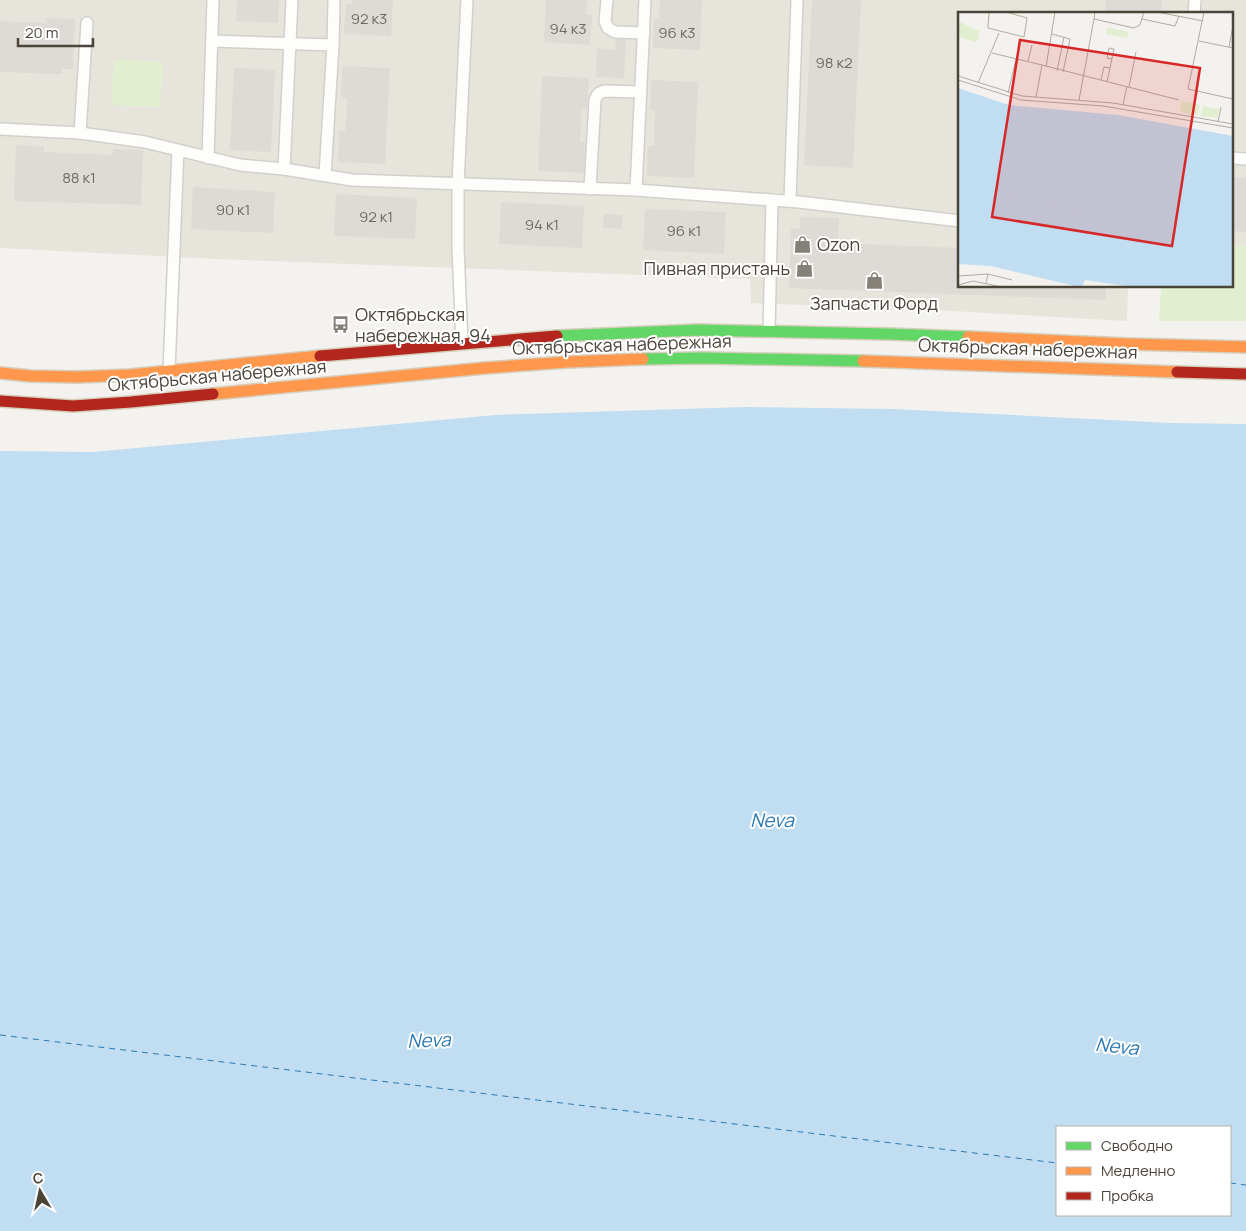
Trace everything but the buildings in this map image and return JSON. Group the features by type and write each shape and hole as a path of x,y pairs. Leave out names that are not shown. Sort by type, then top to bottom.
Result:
{"main road":[{"name":"Октябрьская набережная","path":"0,373 77,377 169,371 564,335 698,330 888,334 1246,347"},
{"name":"Октябрьская набережная","path":"0,401 73,406 92,405 485,368 633,359 703,358 880,361 1246,374"}],"lane":[{"path":"208,158 213,0"},
{"path":"284,169 292,0"},
{"path":"325,175 334,0"},
{"path":"462,343 458,248 458,183 467,0"},
{"path":"607,0 606,21 608,28 615,32 644,33"},
{"path":"636,190 645,0"},
{"path":"790,201 798,0"},
{"path":"80,133 87,23"},
{"path":"212,42 333,45"},
{"path":"590,189 595,100 598,94 604,90 641,92"},
{"path":"0,129 80,133 145,142 240,165 284,169 352,180 636,190 790,201 958,221"},
{"path":"169,371 178,150"},
{"path":"769,331 772,200"}],"shaded area":[{"path":"0,0 1246,0 1246,249 1234,248 1234,12 958,12 958,288 1128,288 1127,321 918,309 751,303 750,279 217,259 0,248"}],"green space":[{"path":"114,59 163,62 160,107 111,105"},
{"path":"1234,245 1246,246 1246,321 1159,321 1161,288 1234,288"}],"water":[{"name":"Neva","path":"746,407 893,409 1170,423 1246,424 1246,1231 0,1231 0,451 93,452 495,415"}],"ferry route":[{"path":"0,1035 1056,1163"},
{"path":"1231,1183 1246,1185"}],"traffic: fast":[{"path":"557,336 698,330 968,337"},
{"path":"643,359 703,358 863,361"}],"traffic: slow":[{"path":"968,337 1246,347"},
{"path":"0,373 77,377 130,375 320,356"},
{"path":"213,394 485,368 643,359"},
{"path":"863,361 1177,372"}],"traffic: jam":[{"path":"320,356 557,336"},
{"path":"1177,372 1246,374"},
{"path":"0,401 73,406 213,394"}],"place":[{"name":"Ozon","path":"803,245"},
{"name":"Пивная пристань","path":"804,269"},
{"name":"Запчасти Форд","path":"874,281"},
{"name":"Октябрьская набережная, 94","path":"341,325"}]}
